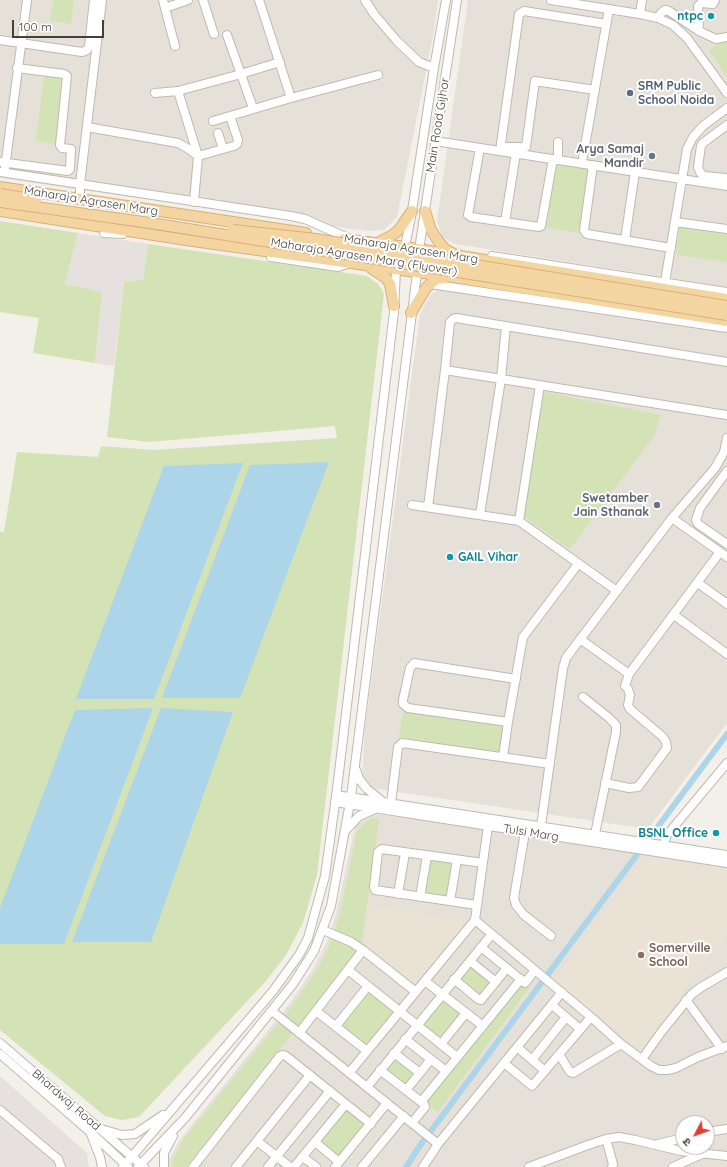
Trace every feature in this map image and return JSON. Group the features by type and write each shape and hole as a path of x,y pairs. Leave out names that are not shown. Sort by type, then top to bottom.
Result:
{"main road":[{"path":"0,210 2,190"},
{"name":"Maharaja Agrasen Marg","path":"2,190 405,247 572,274 665,286 727,299"},
{"name":"Maharaja Agrasen Marg (Flyover)","path":"2,190 238,230 323,240 727,306"},
{"name":"Maharaja Agrasen Marg","path":"0,210 186,240 366,265 727,321"},
{"name":"Maharaja Agrasen Marg (Flyover)","path":"0,210 173,227 727,315"},
{"path":"377,243 392,236 399,230 412,211"},
{"path":"425,211 432,230 445,249 456,256"},
{"path":"186,240 190,217"},
{"path":"366,265 386,278 390,284 394,306"},
{"path":"570,296 572,274"},
{"path":"410,313 426,288 436,279 452,278"}],"street":[{"path":"27,0 2,173 291,216 305,220 351,240"},
{"path":"0,40 82,52 87,50 89,46 94,0"},
{"path":"80,200 80,184 102,0"},
{"path":"174,46 164,4 188,0"},
{"path":"204,0 214,34"},
{"path":"259,0 291,98"},
{"path":"365,0 374,14 397,41 418,62 434,68"},
{"name":"Main Road Gijhor","path":"405,247 446,0"},
{"name":"Main Road Gijhor","path":"419,250 458,0"},
{"path":"551,0 640,14 658,18 673,25 687,38 727,93"},
{"path":"640,14 642,0"},
{"path":"699,31 698,6 701,3 713,4 715,0"},
{"path":"584,157 609,9"},
{"path":"658,18 665,10 669,11 699,31 716,39 727,38"},
{"path":"500,149 519,14 524,12 606,24"},
{"path":"228,35 240,74 253,108"},
{"path":"155,93 178,91 280,62"},
{"path":"3,162 68,171 70,169 71,149 62,148 60,144 67,76 64,74 17,68"},
{"path":"213,121 253,108 378,74"},
{"path":"436,141 480,148 500,149 526,147 535,81 595,90"},
{"path":"178,91 198,156 194,202"},
{"path":"665,286 687,149 693,137 703,126 727,108"},
{"path":"198,156 237,144 238,140 230,116"},
{"path":"727,124 703,143 701,146 698,167 703,176 727,178"},
{"path":"87,127 178,143 198,156"},
{"path":"218,133 223,149"},
{"path":"480,148 468,215 471,217 539,227 541,226 556,160 558,142"},
{"path":"500,149 556,160 727,186"},
{"path":"505,222 516,153"},
{"path":"593,165 584,230 585,232 671,248"},
{"path":"624,240 635,172"},
{"path":"0,210 89,229"},
{"path":"675,222 727,230"},
{"path":"104,233 122,234 338,267 351,263"},
{"path":"445,249 665,286 727,292"},
{"path":"125,1166 272,990 299,955 308,938 325,876 336,799 394,306 396,270"},
{"path":"141,1166 185,1118 272,1011 306,966 323,930 331,906 345,832 355,765 416,273"},
{"path":"430,284 727,328"},
{"path":"428,506 450,322 453,319 456,318 727,362"},
{"path":"480,515 500,379 506,326"},
{"path":"445,370 727,415"},
{"path":"519,520 540,385"},
{"path":"541,826 563,668 566,658 672,518 716,467 724,452 727,438"},
{"path":"716,467 726,472 700,508 696,520 698,524 727,544"},
{"path":"412,504 519,520 617,591"},
{"path":"605,783 629,788 638,787 666,748 666,742 663,737 630,709 628,704 630,695 625,686 630,674 698,583 724,555 672,518"},
{"path":"503,757 523,637 578,564"},
{"path":"698,583 727,604"},
{"path":"674,615 727,654"},
{"path":"580,639 630,674"},
{"path":"508,722 408,708 403,704 403,700 410,668 414,663 516,679"},
{"path":"583,697 616,725 616,732 595,834"},
{"path":"391,803 398,747 402,743 550,764"},
{"path":"659,848 667,835 727,763"},
{"path":"355,765 359,779 367,789 382,801"},
{"name":"Tulsi Marg","path":"336,799 350,801 382,801 634,840 659,848 727,863"},
{"name":"Tulsi Marg","path":"350,801 376,809 630,848 659,848 727,855"},
{"path":"345,832 359,816 376,809"},
{"path":"349,1073 475,920 488,826"},
{"path":"525,832 514,898 516,905 524,915 552,936"},
{"path":"477,905 375,890 374,887 378,852 382,849 483,864"},
{"path":"398,894 405,853"},
{"path":"420,897 428,856"},
{"path":"450,901 457,860"},
{"path":"475,920 562,992 621,1044 651,1066 659,1070 676,1068 698,1057 724,1048 686,1000"},
{"path":"323,930 351,942 416,992"},
{"path":"367,1087 492,934"},
{"path":"481,947 525,983 538,972"},
{"path":"299,1032 363,950"},
{"path":"470,961 496,982"},
{"path":"454,979 481,1000 507,968"},
{"path":"348,970 458,1057"},
{"path":"642,1059 686,1000 700,988 727,972"},
{"path":"421,1102 521,979"},
{"path":"425,981 483,1026"},
{"path":"336,1026 368,986"},
{"path":"424,1167 436,1142 562,992"},
{"path":"552,1005 580,1029"},
{"path":"272,1011 436,1142"},
{"path":"316,1011 367,1051"},
{"path":"441,1044 466,1013"},
{"path":"532,1060 566,1017"},
{"path":"504,1062 532,1086 591,1017"},
{"path":"405,1039 446,1071"},
{"name":"Bhardwaj Road","path":"0,1043 132,1156 141,1166"},
{"path":"559,1054 570,1072 573,1073 621,1044"},
{"path":"517,1047 545,1071"},
{"path":"394,1053 420,1073"},
{"name":"Bhardwaj Road","path":"0,1054 89,1131 125,1166"},
{"path":"193,1167 280,1056 283,1055 371,1124"},
{"path":"406,1090 431,1059"},
{"path":"380,1070 424,1104 425,1107 412,1123"},
{"path":"236,1167 310,1075"},
{"path":"268,1167 330,1091"},
{"path":"315,1142 337,1164 387,1103"},
{"path":"294,1167 346,1104"},
{"path":"99,1129 122,1135 135,1134 174,1108"},
{"path":"0,1110 58,1159 61,1167"},
{"path":"362,1167 404,1116"},
{"path":"164,1167 164,1152 185,1118"},
{"path":"715,1131 727,1129"},
{"path":"89,1131 100,1157 102,1167"},
{"path":"529,1167 606,1139 619,1137 675,1149"},
{"path":"606,1139 613,1164 612,1167"},
{"path":"257,1140 290,1167"},
{"path":"655,1144 675,1140"},
{"path":"673,1167 701,1155"},
{"path":"715,1155 727,1156"},
{"path":"303,1157 316,1167"}],"shaded area":[{"path":"0,0 438,0 433,36 397,217 384,230 367,231 0,178"},
{"path":"468,0 727,0 727,287 455,244 442,236 437,221"},
{"path":"78,233 148,244 143,281 124,282 114,366 95,363 102,292 65,284"},
{"path":"446,285 727,328 727,723 648,829 371,788 364,783 362,776 365,729 420,314 431,294"},
{"path":"368,813 603,845 727,864 727,1167 169,1167 169,1160 179,1141 290,1003 313,969 327,941 336,914 355,827 362,817"},
{"name":"Somerville School","path":"648,854 727,867 727,931 641,1052 554,980"},
{"path":"370,906 469,922 416,987 364,946"},
{"path":"0,1076 87,1153 89,1167 0,1167"}],"green space":[{"path":"53,0 74,0 71,24 50,21"},
{"path":"727,37 727,77 709,51"},
{"path":"44,76 65,78 56,144 36,141"},
{"path":"555,163 589,168 580,233 547,228"},
{"path":"0,221 78,233 65,284 102,292 95,363 33,353 39,318 0,312"},
{"path":"679,227 727,234 727,262 676,255"},
{"path":"148,244 367,276 378,284 384,294 317,875 303,923 286,955 266,981 139,1117 122,1120 105,1116 0,1030 0,532 4,532 17,452 98,457 101,446 153,450 337,438 335,426 150,442 107,437 124,282 143,280"},
{"path":"544,392 661,415 654,436 570,549 523,516"},
{"path":"404,708 504,724 500,753 399,737"},
{"path":"371,818 379,819 361,948 298,1029 284,1017 317,970 330,944 340,913 357,832 363,824"},
{"path":"429,859 454,864 448,899 423,895"},
{"path":"470,963 494,983 481,999 456,979"},
{"path":"521,982 529,988 438,1112 424,1102"},
{"path":"368,989 396,1012 367,1049 338,1026"},
{"path":"442,996 464,1013 441,1043 419,1025"},
{"path":"279,1022 293,1033 186,1167 173,1167 172,1161 182,1141"},
{"path":"395,1054 418,1073 406,1089 382,1070"},
{"path":"346,1108 367,1125 339,1160 318,1142"}],"water":[{"path":"329,462 240,698 162,698 250,465"},
{"path":"243,463 154,699 76,699 164,466"},
{"path":"153,708 64,944 0,944 0,908 75,710"},
{"path":"161,708 233,712 151,942 72,942"}],"waterway":[{"path":"406,1167 419,1147 727,734"}],"place":[{"name":"ntpc","path":"711,16"},
{"name":"SRM Public School Noida","path":"630,93"},
{"name":"Arya Samaj Mandir","path":"652,156"},
{"name":"Swetamber Jain Sthanak","path":"657,505"},
{"name":"GAIL Vihar","path":"450,557"},
{"name":"BSNL Office","path":"716,833"},
{"name":"Somerville School","path":"641,955"}]}
